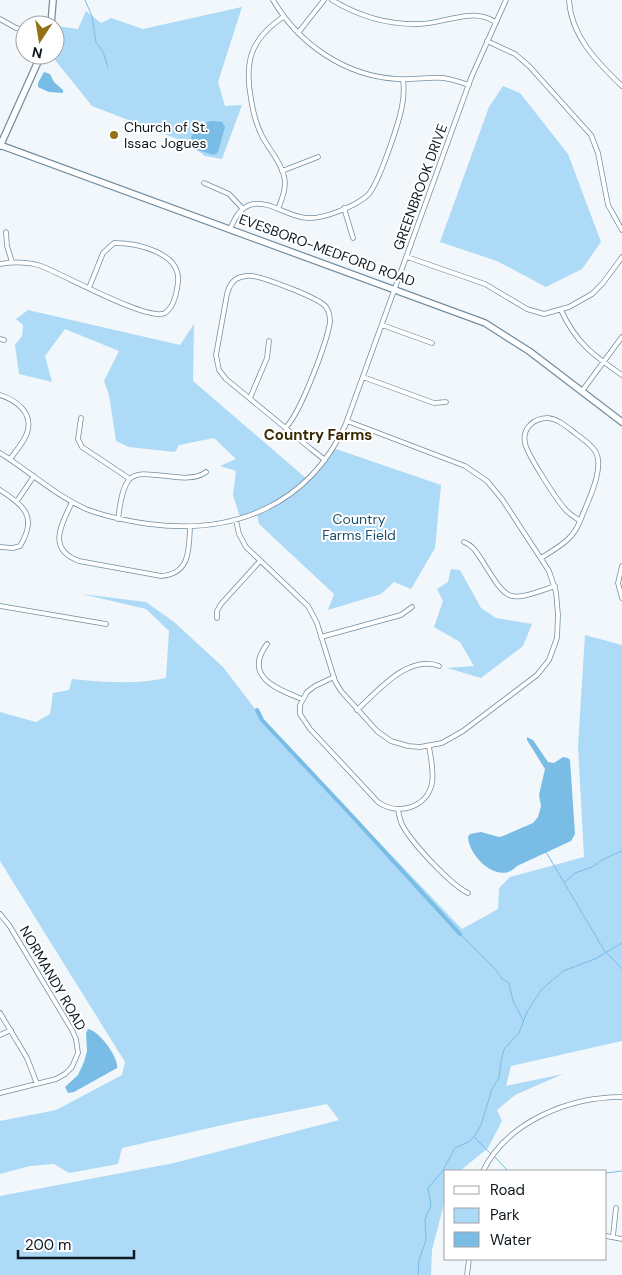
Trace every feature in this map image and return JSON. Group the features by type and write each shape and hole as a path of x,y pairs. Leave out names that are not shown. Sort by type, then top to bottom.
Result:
{"street":[{"path":"52,15 53,0"},
{"path":"274,0 283,17 298,33 320,52 336,62 366,73 391,78 443,78 469,85"},
{"path":"298,33 324,0"},
{"path":"332,0 359,14 386,23 426,23 474,15 487,17 495,22"},
{"name":"GREENBROOK DRIVE","path":"0,453 72,502 92,511 118,519 163,526 217,525 236,520 262,511 288,496 311,476 325,460 346,421 396,289 469,85 506,0"},
{"path":"569,0 572,19 586,48 622,86"},
{"path":"278,209 285,181 282,171 256,122 247,75 250,59 262,34 283,17"},
{"path":"0,19 15,27"},
{"path":"487,41 515,54 529,66 587,130 596,146 608,205 622,230"},
{"path":"0,146 36,65"},
{"path":"230,229 236,217 243,209 254,204 308,218 329,214 363,199 377,180 402,109 403,79"},
{"name":"EVESBORO-MEDFORD ROAD","path":"0,146 476,318 494,327 529,351 622,422"},
{"path":"282,171 318,156"},
{"path":"204,182 229,194 243,209"},
{"path":"344,208 353,238"},
{"path":"6,232 7,246 12,262"},
{"path":"0,264 12,262 40,266 89,288 144,312 157,315 165,312 173,304 178,281 177,268 168,258 149,250 129,243 114,243 103,253 89,288"},
{"path":"407,257 485,284 536,312 548,313 561,310 596,291 622,258"},
{"path":"285,428 296,414 310,381 328,331 330,316 326,307 313,297 251,275 238,278 231,284 227,294 216,355 217,365 222,375 285,428 325,460"},
{"path":"561,310 577,339 588,350 622,375"},
{"path":"382,325 432,343"},
{"path":"582,391 622,337"},
{"path":"250,398 267,358 269,341"},
{"path":"363,377 434,403 446,402"},
{"path":"0,396 18,403 26,414 28,424 25,437 10,459"},
{"path":"81,418 78,439 82,447 130,478"},
{"path":"541,558 570,539 576,531 580,521 598,469 597,454 588,443 557,420 539,419 531,424 526,431 524,439 526,448 565,509 580,521"},
{"path":"236,520 241,538 260,561 308,606 314,617 334,677 341,691 377,731 391,741 408,746 429,747 442,743 464,731 532,679 545,666 554,649 558,632 558,604 555,586 541,558 495,489 474,471 455,462 346,421"},
{"path":"118,519 125,487 134,475 192,478 206,472"},
{"path":"17,500 34,476"},
{"path":"0,490 17,500 28,517 25,537 20,546 12,548 0,547"},
{"path":"72,502 60,528 60,543 64,551 71,557 89,563 161,576 172,574 180,569 186,561 190,527"},
{"path":"464,542 474,549 499,588 506,594 514,597 523,596 555,586"},
{"path":"217,618 217,611 221,604 260,561"},
{"path":"622,566 618,583 622,598"},
{"path":"0,606 106,624"},
{"path":"321,637 401,615 412,607"},
{"path":"267,644 258,659 263,677 275,687 302,699"},
{"path":"358,710 394,677 409,667 424,663 439,666"},
{"path":"334,677 307,692 300,705 300,714 310,729 378,802 387,807 398,809 412,807 421,801 428,793 432,778 429,747"},
{"path":"398,809 402,826 412,839 454,884 468,893"},
{"name":"NORMANDY ROAD","path":"0,914 9,925 65,1018 77,1043 77,1058 69,1071 56,1080 0,1093"},
{"path":"0,1012 29,1062 37,1084"},
{"path":"0,1035 11,1030"},
{"path":"484,1170 492,1156 506,1140 539,1117 576,1103 622,1097"},
{"path":"613,1236 616,1208"},
{"path":"607,1236 622,1239"},
{"path":"468,1275 470,1260"}],"green space":[{"path":"242,7 218,82 225,106 242,105 222,159 205,156 188,143 92,106 59,65 65,65 65,27 78,29 86,11 101,23 111,18 143,29"},
{"path":"503,86 520,93 568,154 601,242 582,269 546,287 497,261 440,242 489,107"},
{"name":"Country Farms Field","path":"28,310 180,345 194,324 193,381 307,479 333,448 441,485 435,548 411,589 394,582 381,594 328,610 334,594 259,524 257,513 240,517 233,495 236,471 220,466 236,459 214,438 179,445 175,452 129,447 116,441 109,395 104,381 119,351 65,329 45,356 52,382 19,374 15,345 22,336 23,325 16,319"},
{"path":"451,569 460,570 481,608 496,618 532,624 523,646 481,678 447,668 474,666 460,642 434,627 443,601 437,589 448,582"},
{"path":"82,594 146,602 174,622 223,667 268,726 462,929 498,909 499,888 510,877 584,857 578,745 585,635 622,645 622,1041 511,1066 506,1086 563,1074 515,1095 497,1110 502,1121 488,1148 461,1170 444,1170 444,1204 432,1250 431,1275 0,1275 0,1196 174,1163 339,1120 327,1104 122,1148 118,1164 69,1173 54,1164 30,1166 0,1174 0,1121 56,1110 122,1075 125,1062 0,861 0,712 36,722 50,714 53,693 69,690 72,679 131,682 166,678 169,631 146,609"}],"water":[{"path":"44,72 50,74 54,82 63,90 63,93 49,92 38,87"},
{"path":"222,122 225,127 218,152 214,155 190,146 194,132 204,123"},
{"path":"527,737 533,740 548,762 554,763 563,757 570,760 575,834 571,841 510,871 502,873 494,871 479,860 470,845 468,837 470,834 481,832 499,837 503,836 533,823 538,817 541,806 539,795 545,769"},
{"path":"88,1029 97,1034 107,1045 115,1057 117,1068 74,1092 68,1093 65,1087 78,1075 84,1062 87,1051 86,1033"}],"waterway":[{"path":"85,0 92,16 96,42 103,52 108,67"},
{"path":"257,710 262,720 460,934"},
{"path":"565,882 575,873 592,867 622,851"},
{"path":"546,852 604,950 622,969"},
{"path":"460,934 495,969 502,979 509,983 513,1001 523,1020"},
{"path":"418,1275 419,1260 426,1240 425,1219 431,1206 428,1188 442,1172 455,1148 470,1141 481,1125 492,1089 499,1078 504,1049 519,1033 527,1012 541,990 563,971 595,959 622,943"},
{"path":"474,1137 491,1154"},
{"path":"494,1156 507,1170"},
{"path":"607,1173 622,1171"}],"place":[{"name":"Church of St. Issac Jogues","path":"114,135"}],"district":[{"name":"Country Farms","path":"318,435"}]}
